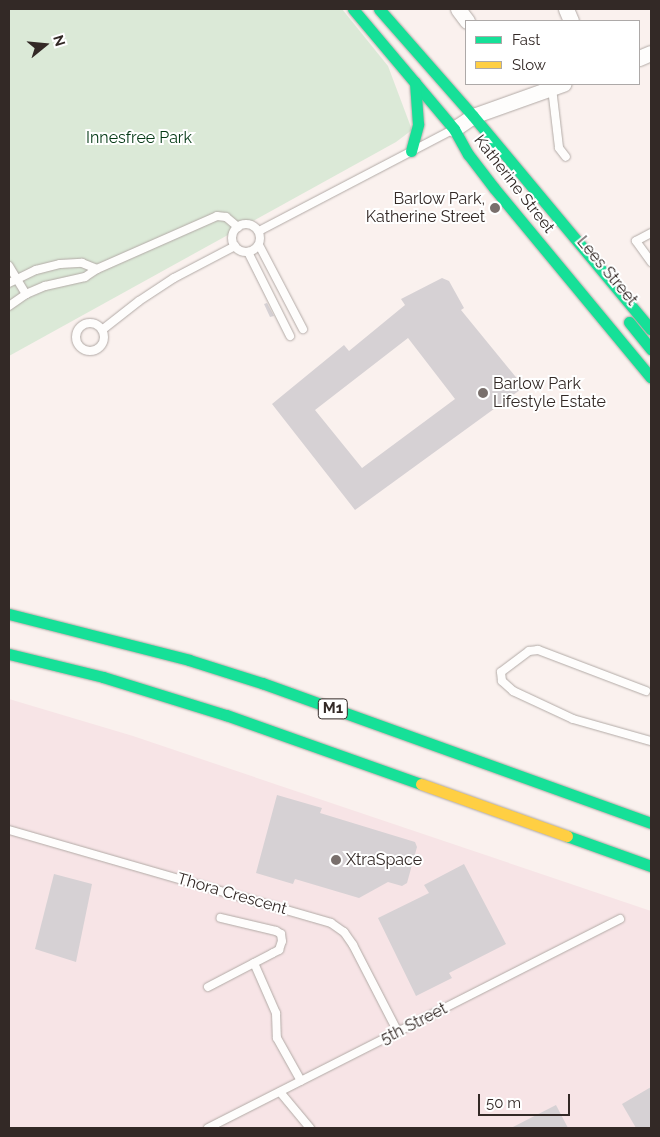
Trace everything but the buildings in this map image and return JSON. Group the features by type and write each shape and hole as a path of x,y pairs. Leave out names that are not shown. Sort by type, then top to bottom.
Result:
{"main road":[{"name":"Katherine Street","path":"352,9 454,129 468,154 489,181 651,378"},
{"name":"Katherine Street","path":"379,9 473,116 651,330"},
{"path":"411,151 418,124 415,82"},
{"path":"454,129 498,174"},
{"name":"Lees Street","path":"624,317 651,349"},
{"name":"M1","path":"9,614 189,660 651,823"},
{"name":"M1","path":"9,654 102,677 226,715 651,866"}],"street":[{"path":"458,9 466,20"},
{"path":"454,129 473,116 558,86"}],"lane":[{"path":"558,86 559,148 566,157"},
{"path":"259,232 454,129"},
{"path":"9,306 26,294 45,286 85,277 97,269 216,216 226,218 238,227"},
{"path":"259,232 247,224 238,227 233,234 235,246 239,251 248,252 259,245"},
{"path":"259,232 259,245 303,329"},
{"path":"651,233 636,241 651,262"},
{"path":"102,330 139,301 168,282 235,246"},
{"path":"248,252 290,336"},
{"path":"9,283 36,270 60,264 82,263 97,269"},
{"path":"9,266 26,294"},
{"path":"646,691 538,650 529,651 502,672 502,681 513,692 564,715 651,741"},
{"name":"Thora Crescent","path":"9,830 331,924 344,932 353,945 398,1032"},
{"path":"208,987 279,950 282,941 281,934 276,931 221,918"},
{"name":"5th Street","path":"208,1128 620,919"},
{"path":"254,963 276,1013 277,1038 301,1081"},
{"path":"280,1092 310,1128"}],"shaded area":[{"path":"9,699 133,736 651,911 651,1128 9,1128"}],"green space":[{"name":"Innesfree Park","path":"9,9 342,9 388,66 412,130 396,142 9,356"}],"traffic: fast":[{"path":"353,9 454,129 468,154 494,188 651,378"},
{"path":"379,9 473,116 651,330"},
{"path":"411,151 418,124 415,82"},
{"path":"629,322 651,349"},
{"path":"9,614 189,660 262,683 651,823"},
{"path":"9,654 103,677 226,715 421,784"},
{"path":"567,836 651,866"}],"traffic: slow":[{"path":"421,784 567,836"}],"place":[{"name":"Barlow Park, Katherine Street","path":"495,208"},
{"name":"Barlow Park Lifestyle Estate","path":"483,393"},
{"name":"XtraSpace","path":"336,860"}]}
